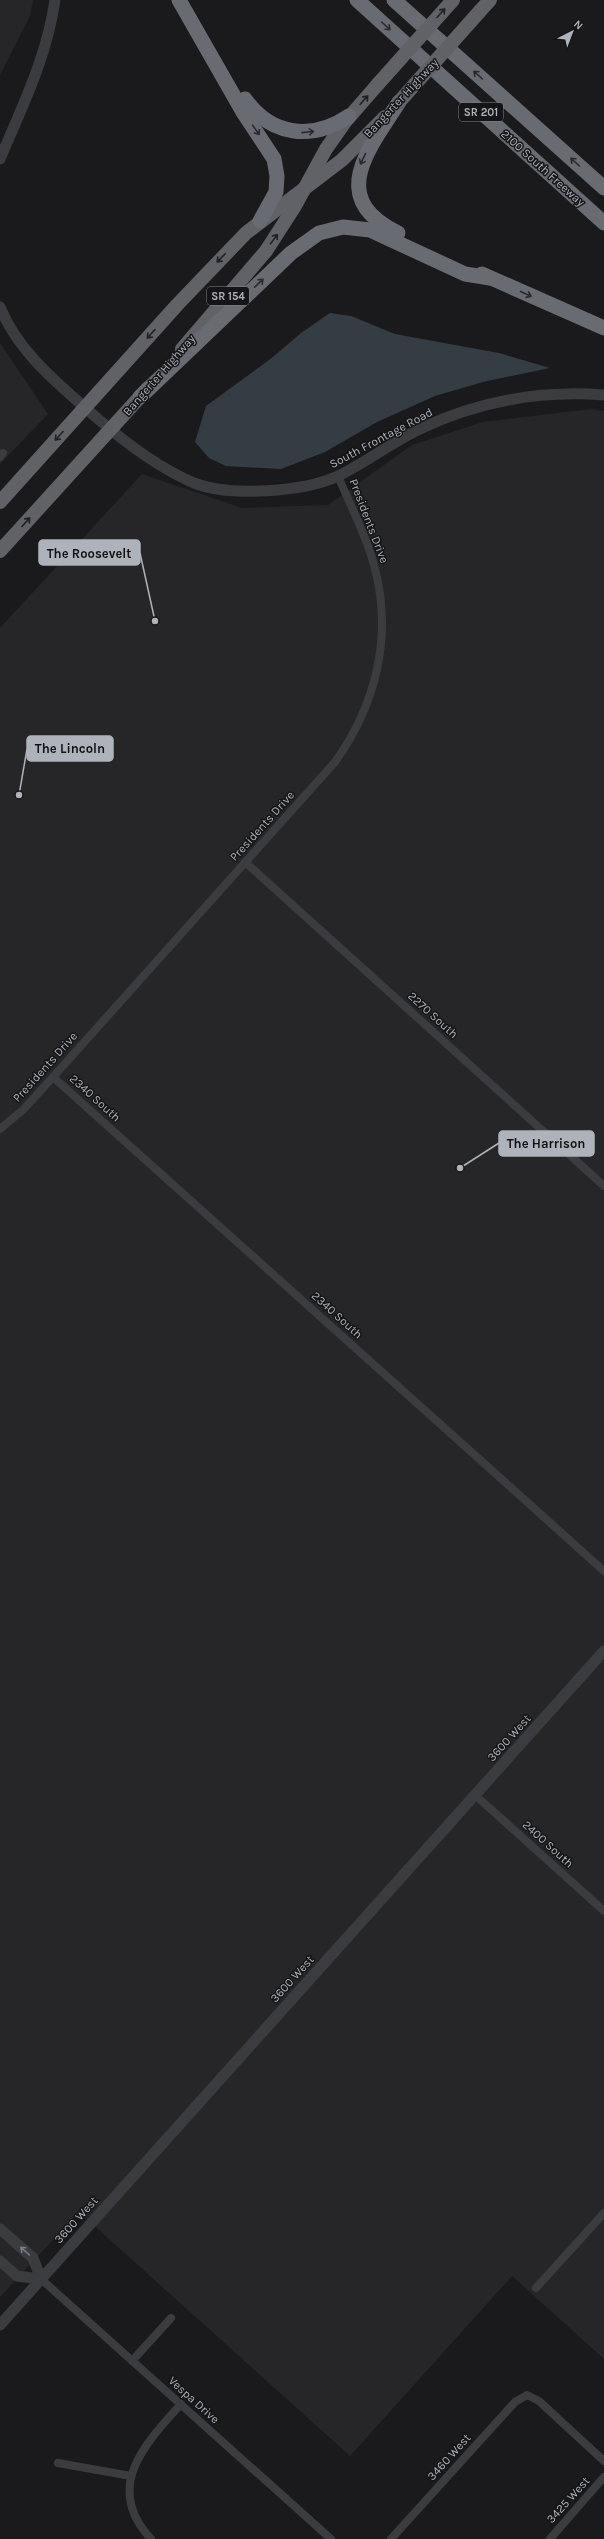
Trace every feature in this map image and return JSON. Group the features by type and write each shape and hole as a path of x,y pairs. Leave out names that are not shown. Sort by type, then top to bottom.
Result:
{"highway":[{"path":"179,0 243,112 274,159 277,176 276,192 260,221"},
{"path":"182,0 245,99 267,122 287,131 309,132 330,127 349,116"},
{"name":"2100 South Freeway","path":"357,0 604,223"},
{"name":"SR 201","path":"394,0 604,188"},
{"name":"Bangerter Highway","path":"0,551 111,430 262,256 278,235 326,150 349,116 453,0"},
{"name":"Bangerter Highway","path":"0,502 187,293 246,233 342,160 399,102 490,0"},
{"path":"399,102 361,164 358,185 363,204 374,219 388,228 490,278 604,328"},
{"path":"140,397 291,253 319,233 343,227 370,230 465,274 490,278"}],"street":[{"path":"0,159 41,60 50,32 55,0"},
{"name":"South Frontage Road","path":"0,307 20,343 40,366 111,430 162,466 196,483 255,492 300,488 338,476 420,429 464,411 515,398 567,392 604,395"},
{"name":"Presidents Drive","path":"0,1129 23,1110 53,1077 335,762 351,740 373,688 383,635 382,604 369,550 338,476"},
{"name":"2270 South","path":"245,862 604,1186"},
{"name":"2340 South","path":"53,1077 604,1571"},
{"name":"3600 West","path":"0,2324 604,1651"},
{"name":"2400 South","path":"475,1795 604,1911"},
{"path":"536,2288 604,2212"},
{"path":"0,2229 33,2258 41,2279 17,2276 0,2261"},
{"name":"Vespa Drive","path":"41,2279 332,2539"},
{"path":"132,2361 171,2318"},
{"name":"3460 West","path":"391,2539 515,2402 526,2395 539,2401 604,2461"},
{"path":"151,2539 135,2513 130,2493 131,2476 138,2456 144,2446 181,2404"},
{"path":"58,2463 131,2476"},
{"name":"3425 West","path":"550,2539 604,2477"}],"shaded area":[{"path":"0,0 33,0 30,16 0,75"},
{"path":"330,313 351,316 395,334 499,353 550,368 483,382 435,396 377,422 325,452 281,469 226,466 209,458 195,442 206,406 273,357 301,333"},
{"path":"0,343 48,414 0,464"},
{"path":"591,409 604,411 604,2359 512,2276 350,2456 79,2212 0,2297 0,628 142,474 242,508 328,505 412,445 483,422"}],"place":[{"name":"The Roosevelt","path":"155,621"},
{"name":"The Lincoln","path":"19,795"},
{"name":"The Harrison","path":"460,1168"}]}
